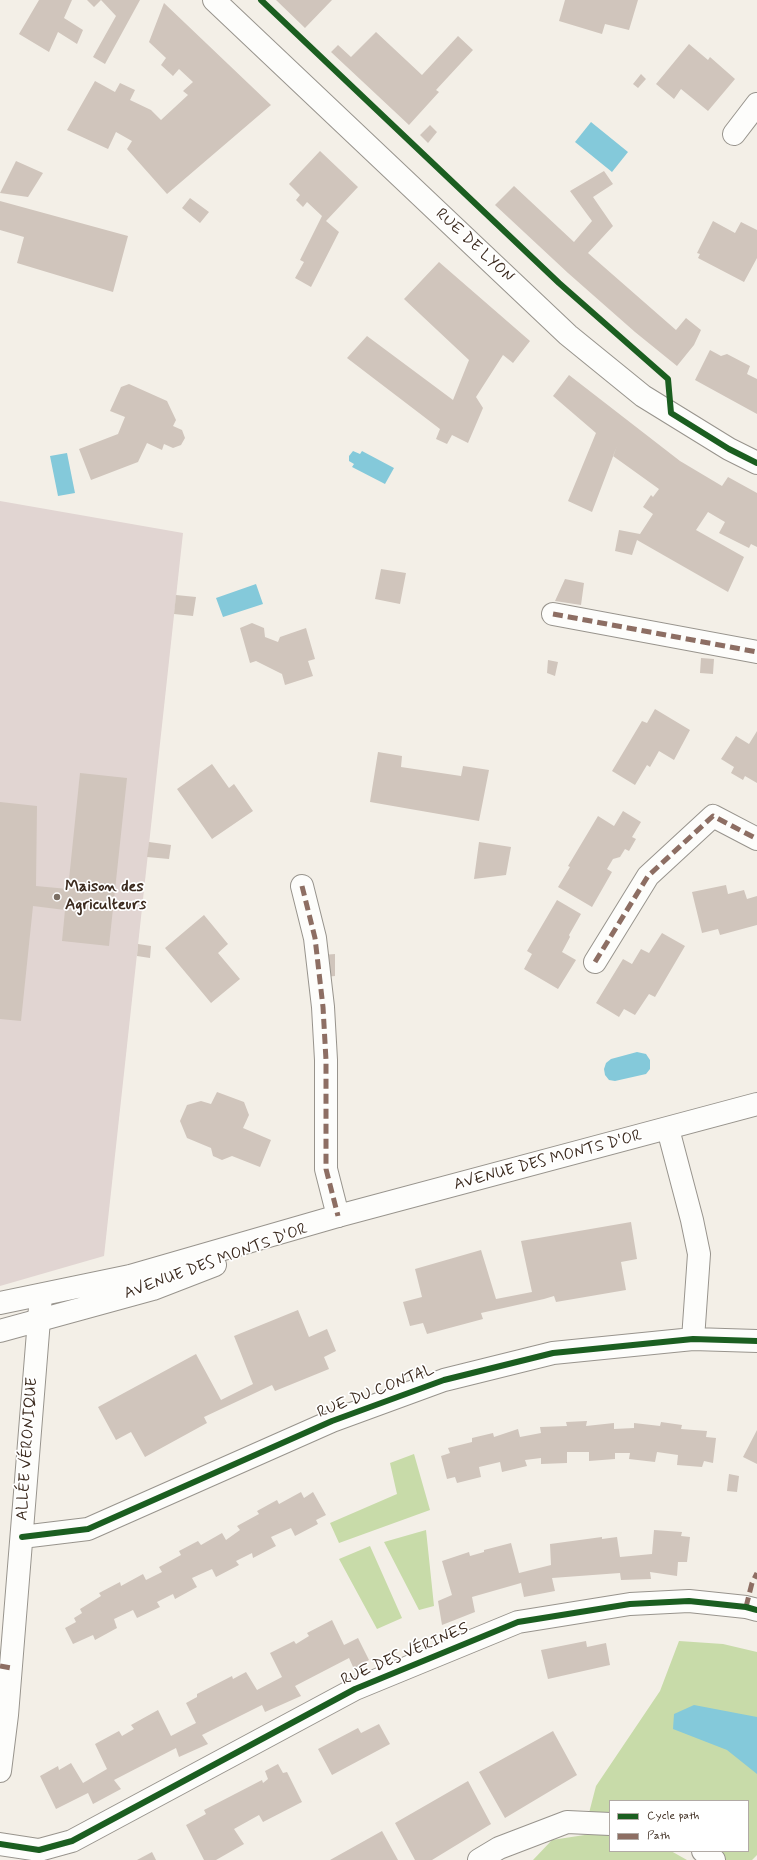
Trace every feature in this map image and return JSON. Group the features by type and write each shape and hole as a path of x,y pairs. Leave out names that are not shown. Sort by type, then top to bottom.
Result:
{"street":[{"name":"RUE DE LYON","path":"214,0 568,335 643,396 729,449 757,463"},
{"path":"734,134 757,104"},
{"path":"553,614 757,652"},
{"path":"595,962 648,876 713,816 757,839"},
{"path":"302,886 315,938 323,1007 326,1060 326,1169 338,1216"},
{"name":"AVENUE DES MONTS D'OR","path":"0,1303 130,1276 338,1216 757,1104"},
{"path":"668,1129 692,1220 699,1254 694,1339"},
{"name":"AVENUE DES MONTS D'OR","path":"0,1330 153,1289 338,1216"},
{"name":"ALLÉE VÉRONIQUE","path":"0,1771 7,1715 6,1667 22,1537 41,1294"},
{"name":"RUE DU CONTAL","path":"22,1537 88,1529 332,1421 444,1380 553,1353 694,1339 757,1341"},
{"name":"RUE DES VÉRINES","path":"0,1844 39,1850 72,1841 355,1689 518,1622 630,1604 660,1602 689,1601 746,1607 757,1610"},
{"path":"478,1860 499,1848 567,1822 609,1824"},
{"path":"704,1852 714,1860"}],"shaded area":[{"path":"0,501 183,533 104,1256 0,1286"}],"green space":[{"path":"414,1454 430,1510 339,1543 330,1523 397,1494 390,1463"},
{"path":"426,1530 434,1606 419,1610 384,1542"},
{"path":"370,1546 402,1618 377,1629 339,1559"},
{"path":"679,1641 723,1644 757,1652 757,1855 752,1860 725,1860 713,1852 749,1852 749,1800 609,1800 609,1814 589,1813 596,1786 660,1691"},
{"path":"604,1832 609,1833 609,1852 673,1852 687,1860 533,1860 552,1840"}],"water":[{"path":"591,122 628,152 612,172 575,142"},
{"path":"353,451 360,454 362,451 394,468 385,484 352,467 354,464 349,461 349,456"},
{"path":"67,453 75,493 58,496 50,456"},
{"path":"256,584 263,604 223,617 216,598"},
{"path":"637,1052 646,1054 650,1060 650,1069 646,1074 615,1081 609,1080 605,1075 604,1069 606,1063 611,1059"},
{"path":"694,1705 757,1717 757,1774 727,1750 673,1729 674,1714"}],"building":[{"path":"39,0 72,0 64,18 83,30 77,44 58,32 49,52 19,34"},
{"path":"87,0 101,0 94,7"},
{"path":"101,0 140,0 105,64 93,57 116,16"},
{"path":"276,0 332,0 305,28"},
{"path":"565,0 638,0 629,30 605,24 602,34 559,21"},
{"path":"164,3 271,105 167,194 127,149 132,141 116,132 108,149 67,130 95,81 115,92 120,83 135,90 130,100 151,110 161,120 188,95 183,91 193,82 179,69 173,76 161,65 166,58 149,42"},
{"path":"376,32 422,75 458,36 473,50 436,90 439,92 409,125 331,52 338,45 351,57"},
{"path":"689,44 708,60 710,57 735,79 708,111 681,89 674,99 656,84"},
{"path":"641,74 646,79 638,88 633,84"},
{"path":"430,125 437,132 428,143 420,135"},
{"path":"320,151 358,187 326,221 339,232 311,287 295,278 304,262 300,260 322,216 307,202 303,207 296,200 300,195 289,184"},
{"path":"16,161 43,173 28,197 0,193"},
{"path":"604,171 613,184 593,197 613,226 588,253 676,330 686,318 701,330 694,345 677,366 635,332 568,273 495,205 514,186 574,242 592,221 570,191"},
{"path":"190,198 209,212 200,223 182,208"},
{"path":"0,201 128,236 113,292 17,263 24,237 0,230"},
{"path":"713,221 735,233 741,222 757,230 757,258 744,282 698,258 700,254 697,253"},
{"path":"439,262 530,341 513,363 503,355 476,397 483,408 468,443 452,435 447,444 436,439 440,429 347,358 367,336 453,400 469,360 404,299"},
{"path":"710,350 721,356 727,354 750,366 747,374 757,379 757,414 695,380"},
{"path":"569,375 680,461 722,486 728,477 757,493 757,547 751,544 749,548 719,533 725,522 708,512 696,530 744,557 728,592 637,540 632,555 615,551 619,530 640,534 653,514 643,507 651,495 653,497 659,489 613,456 592,512 568,501 596,433 553,396"},
{"path":"129,384 167,401 176,420 173,426 182,430 185,438 181,445 173,448 164,444 162,450 147,443 138,462 91,480 79,449 118,434 125,417 110,411 121,387"},
{"path":"381,569 406,573 400,604 375,599"},
{"path":"565,579 584,583 581,605 555,601"},
{"path":"176,595 196,597 193,616 174,614"},
{"path":"252,623 264,628 265,637 278,642 280,637 306,628 315,659 308,661 313,676 285,685 282,674 256,661 250,663 240,628"},
{"path":"701,658 714,659 713,674 700,673"},
{"path":"548,660 558,662 555,676 547,673"},
{"path":"655,709 690,730 674,760 659,751 650,767 647,765 635,785 612,771 642,721 647,723"},
{"path":"757,731 757,783 745,776 743,780 731,773 734,767 721,759 736,736 749,744"},
{"path":"378,752 402,756 401,767 461,776 463,766 489,770 479,821 370,802"},
{"path":"212,764 229,788 234,784 253,811 212,839 177,789"},
{"name":"Maison des Agriculteurs","path":"80,773 127,778 109,946 62,941 65,910 33,906 21,1021 0,1019 0,802 37,806 36,886 68,889"},
{"path":"623,811 641,822 632,837 636,839 629,851 625,849 620,857 613,859 607,869 612,872 592,907 558,887 570,867 568,866 598,816 614,826"},
{"path":"149,842 171,845 169,859 147,857"},
{"path":"479,842 511,847 506,875 474,879"},
{"path":"726,885 728,894 744,890 747,899 757,896 757,925 720,935 718,929 702,933 692,892"},
{"path":"557,900 581,914 569,935 570,937 562,952 576,960 558,989 524,969 532,954 527,951"},
{"path":"204,915 228,944 218,953 240,979 211,1003 165,948"},
{"path":"662,933 685,946 655,997 649,994 635,1015 624,1009 619,1017 596,1003 623,959 632,964 641,949 649,953"},
{"path":"138,944 151,946 150,958 137,956"},
{"path":"335,954 335,976 325,977 322,955"},
{"path":"217,1092 244,1102 249,1115 243,1128 271,1140 260,1167 232,1156 222,1160 213,1156 211,1148 187,1138 180,1121 187,1105 201,1101 211,1104"},
{"path":"631,1222 637,1259 621,1262 626,1290 556,1302 554,1296 481,1313 483,1319 427,1334 423,1323 410,1326 403,1302 422,1297 415,1269 481,1250 496,1299 532,1292 521,1241"},
{"path":"298,1310 309,1337 327,1329 336,1351 324,1357 329,1369 275,1391 272,1385 204,1417 207,1423 145,1457 131,1432 116,1440 98,1407 196,1354 221,1400 253,1384 234,1336"},
{"path":"587,1421 586,1426 614,1423 614,1429 634,1428 634,1423 660,1426 661,1422 682,1425 681,1429 707,1431 706,1437 716,1438 713,1463 704,1461 702,1467 677,1465 678,1455 657,1452 655,1462 629,1459 630,1453 615,1453 615,1459 589,1461 589,1452 567,1452 567,1463 541,1464 541,1458 525,1460 527,1466 502,1472 500,1462 479,1467 481,1477 457,1483 455,1477 447,1479 441,1456 450,1453 448,1448 472,1442 472,1438 493,1433 494,1437 518,1429 520,1437 541,1433 540,1427 567,1426 566,1422"},
{"path":"757,1430 757,1464 743,1457"},
{"path":"729,1474 739,1476 737,1492 727,1491"},
{"path":"301,1492 304,1498 313,1492 326,1515 316,1520 318,1524 295,1536 291,1528 271,1537 276,1546 253,1558 252,1553 236,1561 239,1565 216,1577 212,1569 192,1578 197,1587 175,1599 173,1594 157,1602 160,1607 137,1618 133,1610 114,1619 117,1628 95,1640 93,1635 73,1644 65,1628 76,1622 74,1618 82,1613 80,1609 101,1596 99,1593 120,1582 121,1586 143,1574 146,1580 162,1572 159,1567 181,1555 179,1551 198,1541 201,1545 222,1533 226,1540 240,1530 237,1526 259,1514 257,1511 277,1500 279,1504"},
{"path":"654,1530 682,1532 681,1536 690,1537 687,1562 678,1562 677,1576 650,1572 651,1579 621,1580 620,1573 552,1578 555,1591 524,1597 521,1583 472,1597 475,1612 442,1625 438,1601 452,1595 442,1561 469,1552 470,1556 484,1552 484,1550 511,1543 519,1573 551,1565 550,1544 602,1537 602,1539 617,1537 620,1557 652,1554"},
{"path":"332,1620 344,1645 358,1638 369,1660 354,1669 349,1658 295,1686 301,1696 265,1712 262,1705 202,1735 208,1744 179,1757 176,1748 114,1780 121,1789 93,1804 88,1793 56,1809 40,1776 58,1766 59,1770 71,1763 83,1783 107,1769 95,1744 119,1731 122,1736 134,1729 131,1725 158,1710 171,1736 196,1723 186,1703 197,1697 197,1694 232,1676 233,1679 246,1672 257,1690 282,1677 270,1653 294,1641 296,1644 309,1636 307,1633"},
{"path":"586,1641 587,1647 606,1643 610,1665 548,1679 541,1650"},
{"path":"379,1724 390,1744 332,1775 318,1749 358,1728 361,1733"},
{"path":"553,1731 577,1775 505,1818 479,1772"},
{"path":"278,1764 283,1773 287,1772 302,1802 263,1822 259,1815 234,1829 244,1844 216,1860 204,1860 186,1825 206,1814 204,1810 262,1780 263,1783 268,1779 265,1771"},
{"path":"468,1781 491,1824 432,1860 415,1860 395,1823"},
{"path":"382,1831 398,1860 330,1860"},
{"path":"152,1852 156,1860 137,1860"}],"marked path":[{"path":"553,614 757,652"},
{"path":"595,962 648,876 713,816 757,839"},
{"path":"302,886 315,938 323,1007 326,1060 326,1169 338,1216"},
{"path":"746,1607 752,1583 757,1573"},
{"path":"0,1666 11,1668"}],"cycle path":[{"path":"261,0 559,283 668,379 671,413 729,449 757,463"},
{"path":"22,1537 88,1529 332,1421 444,1380 553,1353 693,1339 757,1341"},
{"path":"0,1844 39,1850 72,1841 355,1689 518,1622 630,1604 689,1601 746,1607 757,1610"}],"place":[{"name":"Maison des Agriculteurs","path":"57,897"}]}
